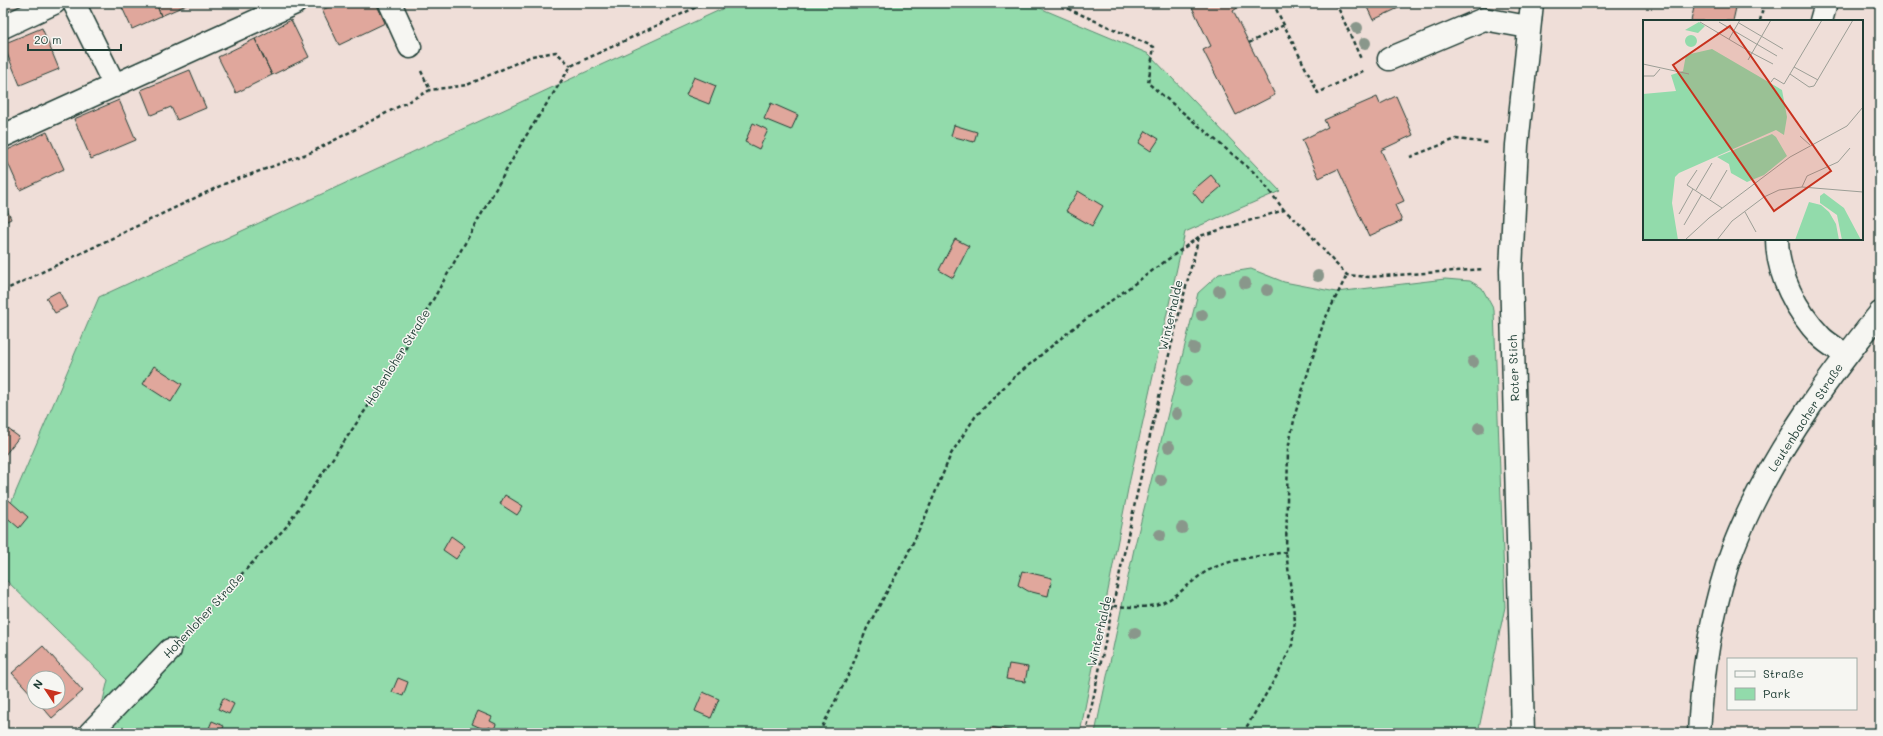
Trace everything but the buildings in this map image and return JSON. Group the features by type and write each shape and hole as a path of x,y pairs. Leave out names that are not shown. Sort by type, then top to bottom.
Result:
{"street":[{"path":"3,27 54,3"},
{"path":"74,3 115,86"},
{"path":"3,136 295,3"},
{"path":"390,3 410,47"},
{"name":"Roter Stich","path":"1523,733 1511,270 1517,145 1528,27 1532,3"},
{"path":"1821,20 1826,3"},
{"path":"1389,59 1484,19 1528,27"},
{"name":"Leutenbacher Straße","path":"1777,240 1781,272 1799,310 1822,338 1846,355"},
{"name":"Leutenbacher Straße","path":"1699,733 1701,695 1710,634 1727,565 1743,526 1781,450 1846,355 1880,314"},
{"name":"Hohenloher Straße","path":"90,733 170,650"}],"path":[{"path":"3,291 224,184 312,152 430,90 467,85 532,56 556,52 572,66 705,3"},
{"path":"1055,3 1154,47 1148,83 1257,175 1284,210 1303,226 1334,262 1347,274 1368,277 1482,269 1511,270"},
{"path":"1273,3 1318,93 1389,59"},
{"path":"1336,3 1366,70"},
{"path":"1760,20 1764,3"},
{"path":"1249,43 1284,25"},
{"name":"Hohenloher Straße","path":"170,650 286,527 396,365 524,139 572,66"},
{"path":"422,72 430,90"},
{"path":"1410,157 1456,139 1477,143"},
{"path":"819,733 848,674 867,628 905,559 924,520 951,454 975,417 1012,379 1071,330 1200,236 1284,210"},
{"name":"Winterhalde","path":"1086,733 1182,304 1200,236"},
{"path":"1243,733 1279,672 1292,645 1296,621 1286,552 1288,449 1296,411 1324,320 1347,274"},
{"path":"1114,606 1152,606 1166,601 1196,578 1212,568 1253,557 1286,552"}],"green space":[{"path":"735,3 1028,3 1149,54 1280,191 1185,232 1129,484 1080,733 95,733 108,680 3,577 3,522 99,297"},
{"path":"1251,269 1284,282 1336,292 1445,279 1470,281 1482,288 1494,310 1505,607 1478,733 1095,733 1134,549 1198,293 1219,274"}]}
